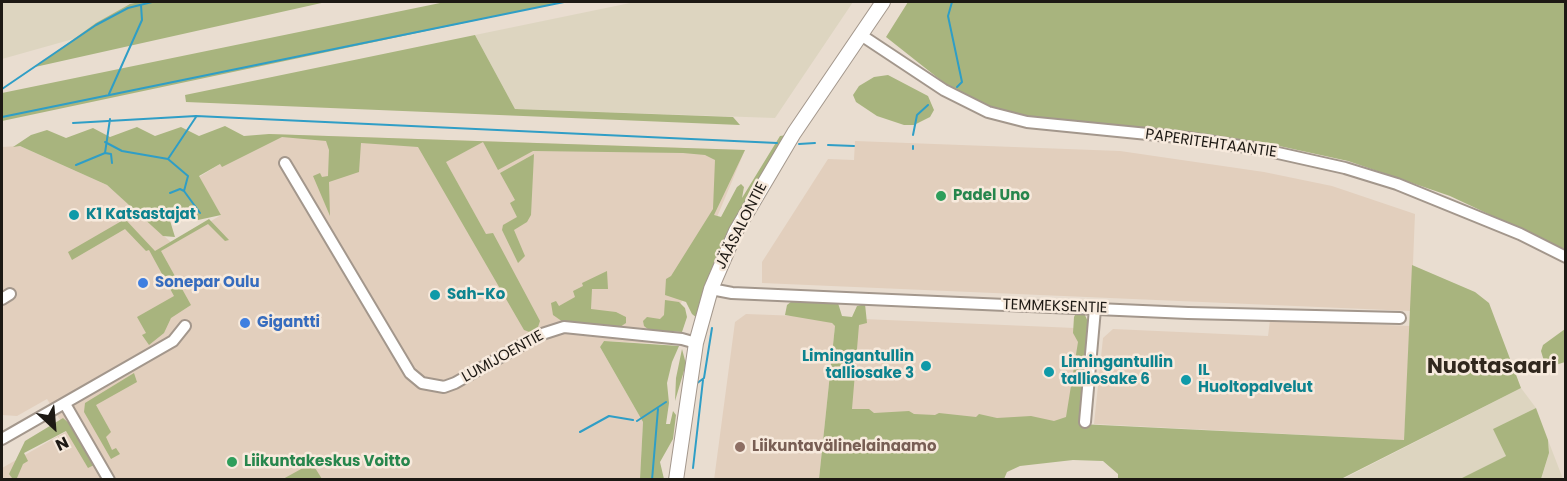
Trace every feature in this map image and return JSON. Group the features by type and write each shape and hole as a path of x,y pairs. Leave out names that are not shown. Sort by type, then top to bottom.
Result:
{"main road":[{"name":"JÄÄSALONTIE","path":"676,480 696,343 711,289 736,231 794,133 883,2"}],"street":[{"name":"PAPERITEHTAANTIE","path":"861,34 944,90 988,112 1027,122 1188,138 1260,149 1345,168 1397,184 1520,234 1566,256"},
{"name":"LUMIJOENTIE","path":"285,163 410,373 422,383 444,387 455,383 539,335 564,327 682,339 696,343"},
{"name":"TEMMEKSENTIE","path":"711,289 732,294 1095,309 1400,318"},
{"path":"1085,422 1095,309"},
{"path":"2,439 172,341 184,326"},
{"path":"65,404 109,480"}],"shaded area":[{"path":"2,2 142,2 91,34 2,59"},
{"path":"635,2 853,2 775,118 515,109 475,35"},
{"path":"269,134 745,150 664,344 604,341 600,347 643,422 640,479 2,480 2,468 67,431 47,399 17,416 2,415 2,147 20,146 107,185 173,244 221,215 199,177"},
{"path":"855,141 1120,151 1264,172 1332,186 1415,214 1411,311 762,283 762,262 828,159 854,160"},
{"path":"746,314 826,317 835,326 819,479 714,480 735,322"},
{"path":"863,319 1075,328 1083,337 1074,424 845,414 854,327"},
{"path":"1270,320 1410,326 1404,440 1094,424 1103,338 1113,329 1268,336"},
{"path":"1521,388 1536,408 1494,429 1506,456 1460,479 1341,480"},
{"path":"1548,440 1563,479 1541,480 1549,453"}],"green space":[{"path":"140,2 326,2 35,67 96,23 130,4"},
{"path":"445,2 563,2 2,121 2,93"},
{"path":"908,2 1565,2 1565,250 1450,196 1348,161 1261,142 1187,132 1024,117 987,106 948,86 886,37"},
{"path":"475,35 515,109 733,117 740,125 186,102 185,95"},
{"path":"888,75 928,96 934,110 930,117 914,125 904,125 877,116 856,102 853,95 859,86 874,77"},
{"path":"225,126 244,136 269,134 745,150 714,215 721,217 737,187 741,184 744,187 742,198 780,136 787,135 733,226 697,318 692,314 686,302 665,295 666,279 671,276 713,209 715,160 705,155 683,153 533,151 498,170 483,142 446,162 486,234 493,233 540,321 537,330 532,333 524,330 418,147 361,143 359,172 329,182 330,216 313,176 320,173 322,177 328,176 329,150 326,141 282,137 222,167 220,164 199,176 221,215 198,220 183,214 168,214 175,237 163,236 107,185 20,146 13,147 31,135 47,130 66,138 93,128 110,137 137,127 155,136 181,127 199,136"},
{"path":"534,154 531,215 527,222 514,230 525,256 518,263 502,230 503,225 517,217 510,203 515,200 500,173"},
{"path":"125,219 155,251 209,219 229,240 225,241 208,224 161,251 191,305 171,318 164,333 149,345 142,335 146,333 137,317 174,296 149,250 146,251 125,229 72,260 68,252"},
{"path":"1412,265 1475,292 1489,303 1521,388 1341,479 1118,479 1118,474 1103,461 1073,460 1020,466 1007,472 1004,479 819,479 835,326 832,323 785,315 787,305 792,301 838,303 842,316 852,317 857,306 865,304 867,323 859,325 852,409 869,409 874,413 909,411 914,414 935,415 939,413 976,417 979,414 997,418 1031,416 1054,421 1066,417 1078,342 1073,333 1074,317 1076,313 1084,313 1090,326 1080,424 1404,440"},
{"path":"607,271 608,289 592,289 591,309 616,312 626,317 626,323 620,327 563,322 553,315 551,303 556,301 559,306 575,297 573,291 583,286 582,283"},
{"path":"665,300 679,302 685,308 687,317 682,332 649,330 644,326 643,321 647,317 660,319 664,315"},
{"path":"1565,329 1565,362 1546,368 1541,351 1543,345"},
{"path":"604,341 679,346 667,383 669,403 666,424 670,424 673,411 676,415 673,439 660,462 664,479 640,479 643,422 600,347"},
{"path":"682,349 686,364 675,401 676,378"},
{"path":"134,373 137,382 96,405 111,432 106,437 112,450 116,448 120,454 111,459 84,412 85,403"},
{"path":"1536,408 1548,440 1549,453 1541,479 1460,479 1506,456 1493,429"},
{"path":"63,418 71,425 94,465 88,468 66,431 24,453 28,461 23,464 17,478 12,478 9,474 25,441"},
{"path":"312,463 322,479 283,479"}],"waterway":[{"path":"2,89 96,25 128,8 152,2"},
{"path":"2,117 564,2"},
{"path":"952,2 948,16 962,82 957,87"},
{"path":"109,94 142,20 141,5"},
{"path":"913,135 917,115 928,105"},
{"path":"73,123 196,116 777,143"},
{"path":"168,159 196,117"},
{"path":"105,153 110,119"},
{"path":"105,142 122,151 168,159 188,176 184,191"},
{"path":"799,144 815,143"},
{"path":"828,145 854,146"},
{"path":"76,165 105,153 111,154 112,163"},
{"path":"170,193 180,189 184,191 200,213"},
{"path":"696,384 704,378 712,328"},
{"path":"693,468 703,380"},
{"path":"637,421 666,402"},
{"path":"652,480 658,409"},
{"path":"580,432 609,416 633,420"}],"place":[{"name":"Padel Uno","path":"941,196"},
{"name":"K1 Katsastajat","path":"74,215"},
{"name":"Sonepar Oulu","path":"143,283"},
{"name":"Sah-Ko","path":"435,295"},
{"name":"Gigantti","path":"245,323"},
{"name":"Limingantullin talliosake 3","path":"926,366"},
{"name":"Limingantullin talliosake 6","path":"1049,372"},
{"name":"IL Huoltopalvelut","path":"1186,380"},
{"name":"Liikuntavälinelainaamo","path":"740,447"},
{"name":"Liikuntakeskus Voitto","path":"232,462"}],"district":[{"name":"Nuottasaari","path":"1492,368"}]}
